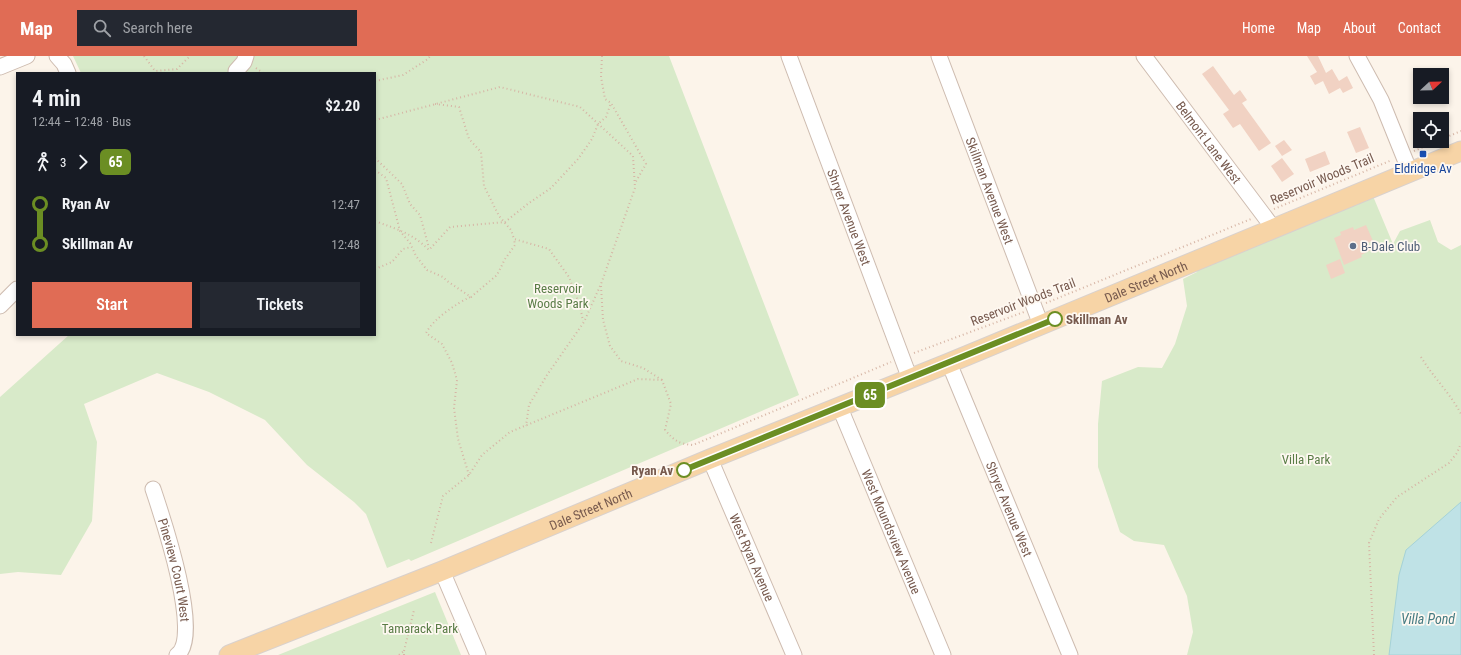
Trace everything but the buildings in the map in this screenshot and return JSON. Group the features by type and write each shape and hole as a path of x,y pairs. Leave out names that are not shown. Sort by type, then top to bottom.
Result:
{"main road":[{"name":"Dale Street North","path":"229,655 442,571 710,459 949,363 1038,316 1406,164 1461,151"}],"street":[{"path":"0,67 27,56"},
{"path":"57,56 64,64 68,72"},
{"path":"236,71 244,62 246,56"},
{"name":"Shryer Avenue West","path":"789,56 910,379"},
{"name":"Skillman Avenue West","path":"939,56 1038,316"},
{"name":"Belmont Lane West","path":"1144,56 1268,221"},
{"path":"1357,56 1381,100 1406,164"},
{"path":"0,306 16,290"},
{"name":"Shryer Avenue West","path":"949,363 1070,655"},
{"name":"West Moundsview Avenue","path":"840,408 943,655"},
{"name":"West Ryan Avenue","path":"710,459 794,655"},
{"name":"Pineview Court West","path":"153,489 168,534 181,587 186,640 179,654"},
{"path":"442,571 478,655"}],"path":[{"path":"144,56 155,71 176,69 190,56"},
{"path":"376,81 403,75 428,59 430,56"},
{"path":"602,56 601,77 605,99 611,103 646,164 635,183"},
{"path":"376,120 500,87 580,107 633,156 635,188 600,284 584,322 547,375 529,405 526,426"},
{"path":"429,250 450,227 505,222 528,203 551,188 578,159 592,140 598,124 606,117 611,103"},
{"path":"433,104 459,107 469,139 481,152 484,186 499,216 511,230 515,245 505,259 497,275 471,297 459,303 443,315 429,328 426,333 442,344 452,363 457,380 454,408 458,439 469,475"},
{"path":"1449,136 1461,131"},
{"name":"Reservoir Woods Trail","path":"662,380 671,404 665,430 675,441 693,445 902,358 1038,316 1406,164 1428,148"},
{"path":"376,159 402,184 410,204 420,215 429,250"},
{"path":"376,171 386,178 400,231 412,247 416,256 427,270 443,277 471,297"},
{"path":"376,220 418,240 429,250"},
{"path":"514,239 549,249 569,277 580,306 584,322"},
{"path":"376,269 392,262 403,249 412,247"},
{"path":"600,284 603,320 610,346 621,361 643,368 662,380"},
{"path":"1422,356 1428,368 1446,390 1461,414"},
{"path":"431,543 444,496 469,475 482,456 510,432 638,379 662,380"},
{"path":"1374,655 1369,543 1379,518 1397,497 1449,463 1457,453 1461,443"},
{"path":"404,655 414,610"},
{"path":"399,655 404,651"}],"green space":[{"name":"Reservoir Woods Park","path":"73,56 669,56 799,395 411,561 409,559 387,568 366,514 354,502 307,465 265,420 209,392 157,373 84,404 97,442 92,521 61,575 18,572 0,574 0,397 68,336 376,336 376,72 81,72"},
{"name":"Villa Park","path":"1370,189 1393,244 1400,231 1430,220 1438,242 1451,250 1461,245 1461,655 1187,655 1193,632 1187,596 1164,545 1134,541 1120,532 1098,467 1098,424 1102,381 1138,367 1162,368 1175,344 1187,306 1183,279 1197,272 1200,259"},
{"name":"Tamarack Park","path":"435,592 461,655 278,655"}],"water":[{"name":"Villa Pond","path":"1461,502 1461,655 1389,655 1399,575 1406,550"}],"bus line":[{"name":"65","path":"684,470 840,408 1055,319"}],"place":[{"name":"Eldridge Av","path":"1423,154"},
{"name":"B-Dale Club","path":"1353,246"},
{"name":"Skillman Av","path":"1055,319"},
{"name":"Ryan Av","path":"684,470"}]}
